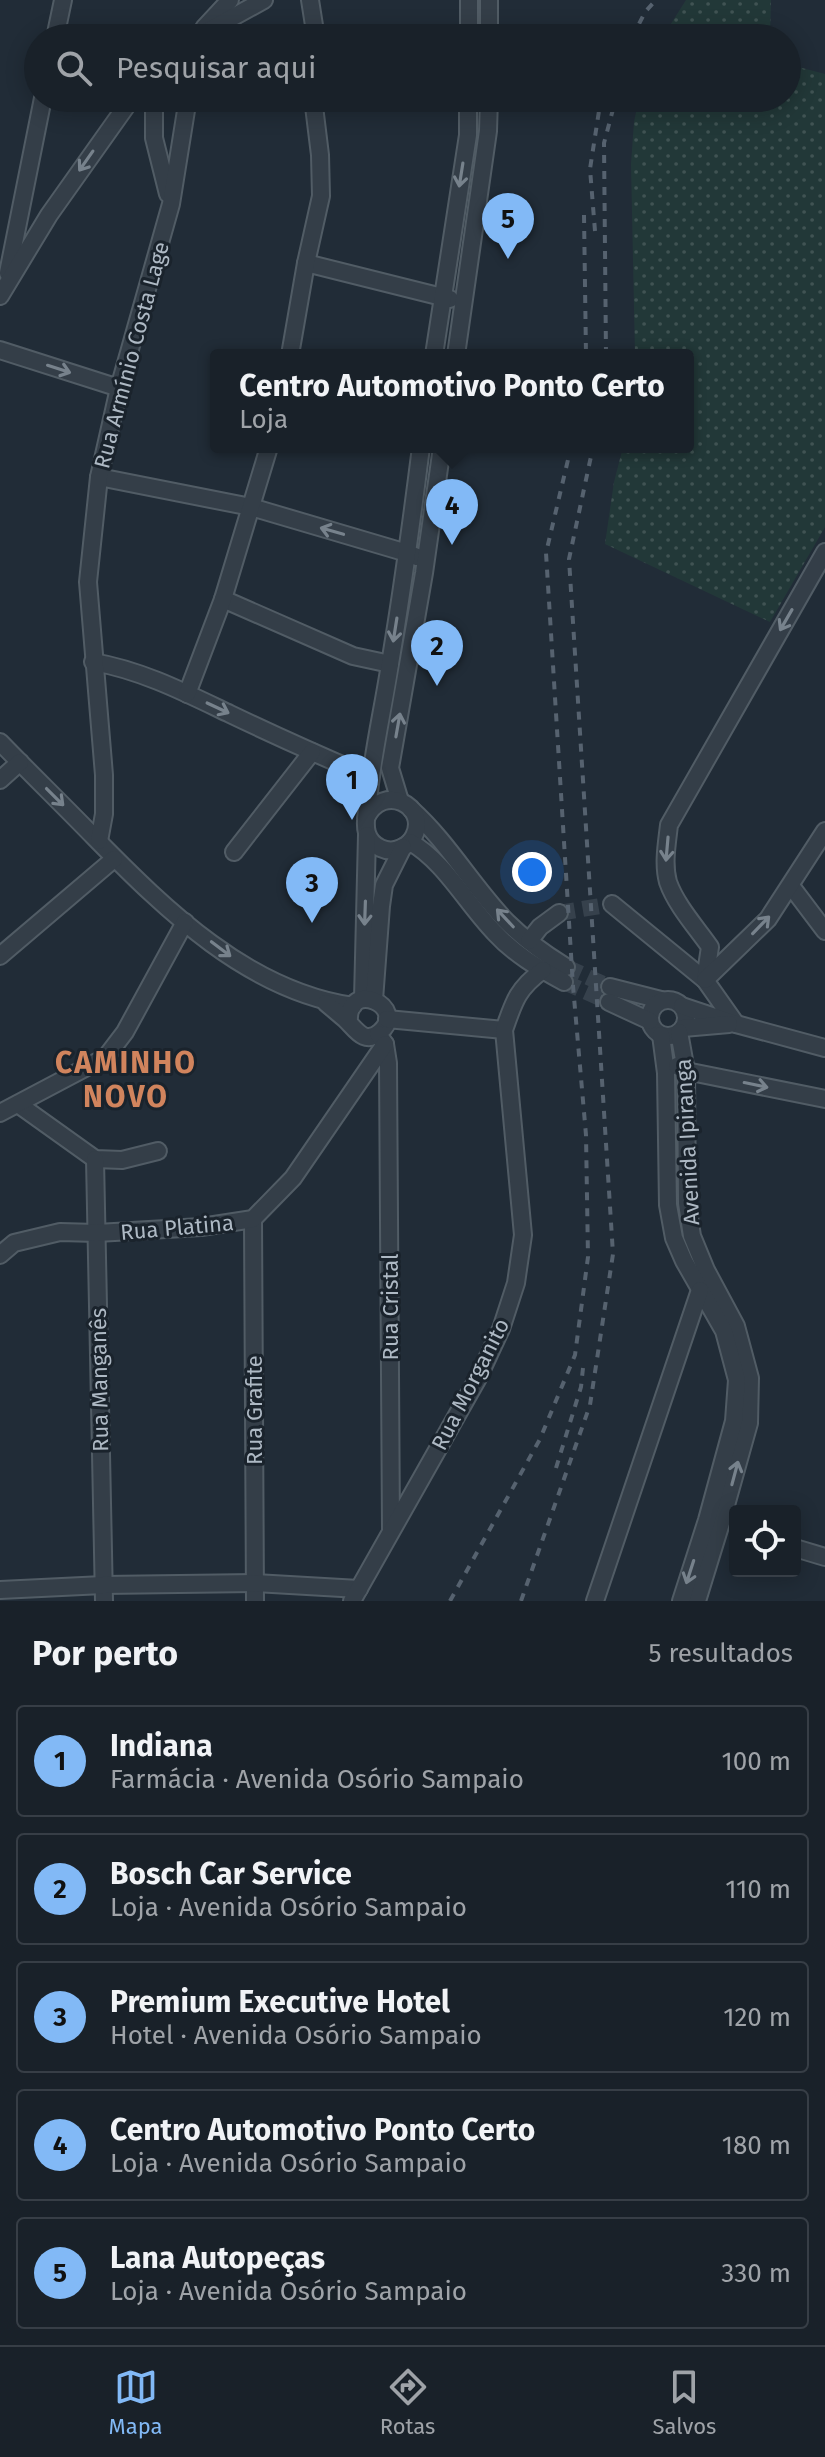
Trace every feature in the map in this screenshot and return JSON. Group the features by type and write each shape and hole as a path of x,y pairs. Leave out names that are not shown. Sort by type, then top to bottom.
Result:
{"street":[{"path":"58,24 63,0"},
{"path":"208,24 230,0"},
{"path":"220,24 264,0"},
{"path":"310,0 314,24"},
{"path":"469,0 469,24"},
{"path":"489,0 489,24"},
{"path":"3,289 40,112"},
{"path":"3,289 49,215 122,112"},
{"path":"151,112 154,138 171,204"},
{"name":"Rua Armínio Costa Lage","path":"99,841 104,814 104,775 88,582 99,477 119,388 171,204 186,112"},
{"path":"291,349 321,196 315,112"},
{"path":"435,349 468,135 468,112"},
{"path":"457,349 489,112"},
{"path":"154,138 165,145 180,144"},
{"path":"306,263 464,301"},
{"path":"0,350 119,388"},
{"path":"187,694 223,599 267,453"},
{"path":"375,1060 360,1013 366,826 370,777 390,664 420,453"},
{"path":"382,1039 369,1037 360,1013 384,885 414,836 416,819 404,803 390,768 441,453"},
{"path":"99,477 251,507 407,553 418,559 424,573"},
{"path":"705,980 710,947 688,918 668,883 665,861 669,825 825,552"},
{"path":"223,599 353,656 390,664"},
{"path":"93,662 116,665 187,694 370,777"},
{"path":"0,742 159,902 241,964 301,994 360,1013 384,1007 387,1019 504,1030"},
{"path":"234,852 312,752"},
{"path":"0,780 20,762"},
{"path":"392,799 404,803 427,823 507,922 565,974 543,970 513,951 494,933 427,853 406,845 395,850 378,847 366,826 376,804 392,799"},
{"path":"705,980 768,919 825,831"},
{"path":"0,956 114,859"},
{"path":"791,886 825,931"},
{"path":"612,904 705,980 736,1024"},
{"path":"529,941 540,927 559,913"},
{"path":"0,1113 106,1057 125,1032 185,922"},
{"name":"Rua Morganito","path":"356,1595 478,1378 501,1329 516,1283 523,1235 504,1030 514,1002 526,982 543,970"},
{"path":"736,1024 661,1035 650,1021 609,994 672,999 682,1006 736,1024 825,1048"},
{"path":"650,1021 652,1009 661,1000"},
{"path":"681,1030 686,1017 682,1006"},
{"name":"Rua Platina","path":"0,1255 14,1243 60,1232 201,1227 253,1219 293,1178 375,1060 387,1019"},
{"name":"Avenida Ipiranga","path":"681,1030 686,1071 687,1203 692,1236 736,1326 750,1378 749,1423 697,1601"},
{"name":"Avenida Ipiranga","path":"661,1035 666,1073 668,1205 674,1238 724,1331 737,1380 721,1524 681,1601"},
{"name":"Rua Cristal","path":"382,1039 388,1053 391,1534"},
{"path":"664,1054 673,1064 686,1071 825,1099"},
{"name":"Rua Cristal","path":"375,1060 387,1081"},
{"path":"18,1104 95,1159 122,1160 158,1151"},
{"name":"Rua Manganês","path":"95,1159 104,1593"},
{"name":"Rua Grafite","path":"253,1219 255,1601"},
{"path":"595,1601 700,1290"},
{"path":"801,1550 825,1557"},
{"path":"0,1590 104,1593 255,1583 356,1595"}],"green space":[{"path":"686,0 771,0 770,24 671,24"},
{"path":"801,68 825,74 825,527 770,622 605,544 621,453 694,453 694,349 635,349 631,164 636,112 801,112"}],"tunnel":[{"path":"559,913 612,904"},
{"path":"566,967 610,987"},
{"path":"564,982 609,1002"}],"railway":[{"path":"639,24 656,0"},
{"path":"595,231 590,169 599,112"},
{"path":"606,349 604,143 612,112"},
{"path":"584,215 586,349"},
{"path":"450,1601 540,1439 575,1355 588,1257 586,1135 573,986 546,553 570,453"},
{"path":"521,1601 590,1405 613,1254 569,559 592,453"},
{"path":"556,1468 581,1387 583,1368"}],"place":[{"name":"Lana Autopeças","path":"508,259"},
{"name":"Centro Automotivo Ponto Certo","path":"452,545"},
{"name":"Bosch Car Service","path":"437,686"},
{"name":"Indiana","path":"352,820"},
{"name":"Premium Executive Hotel","path":"312,923"}],"district":[{"name":"CAMINHO NOVO","path":"126,1080"}]}
